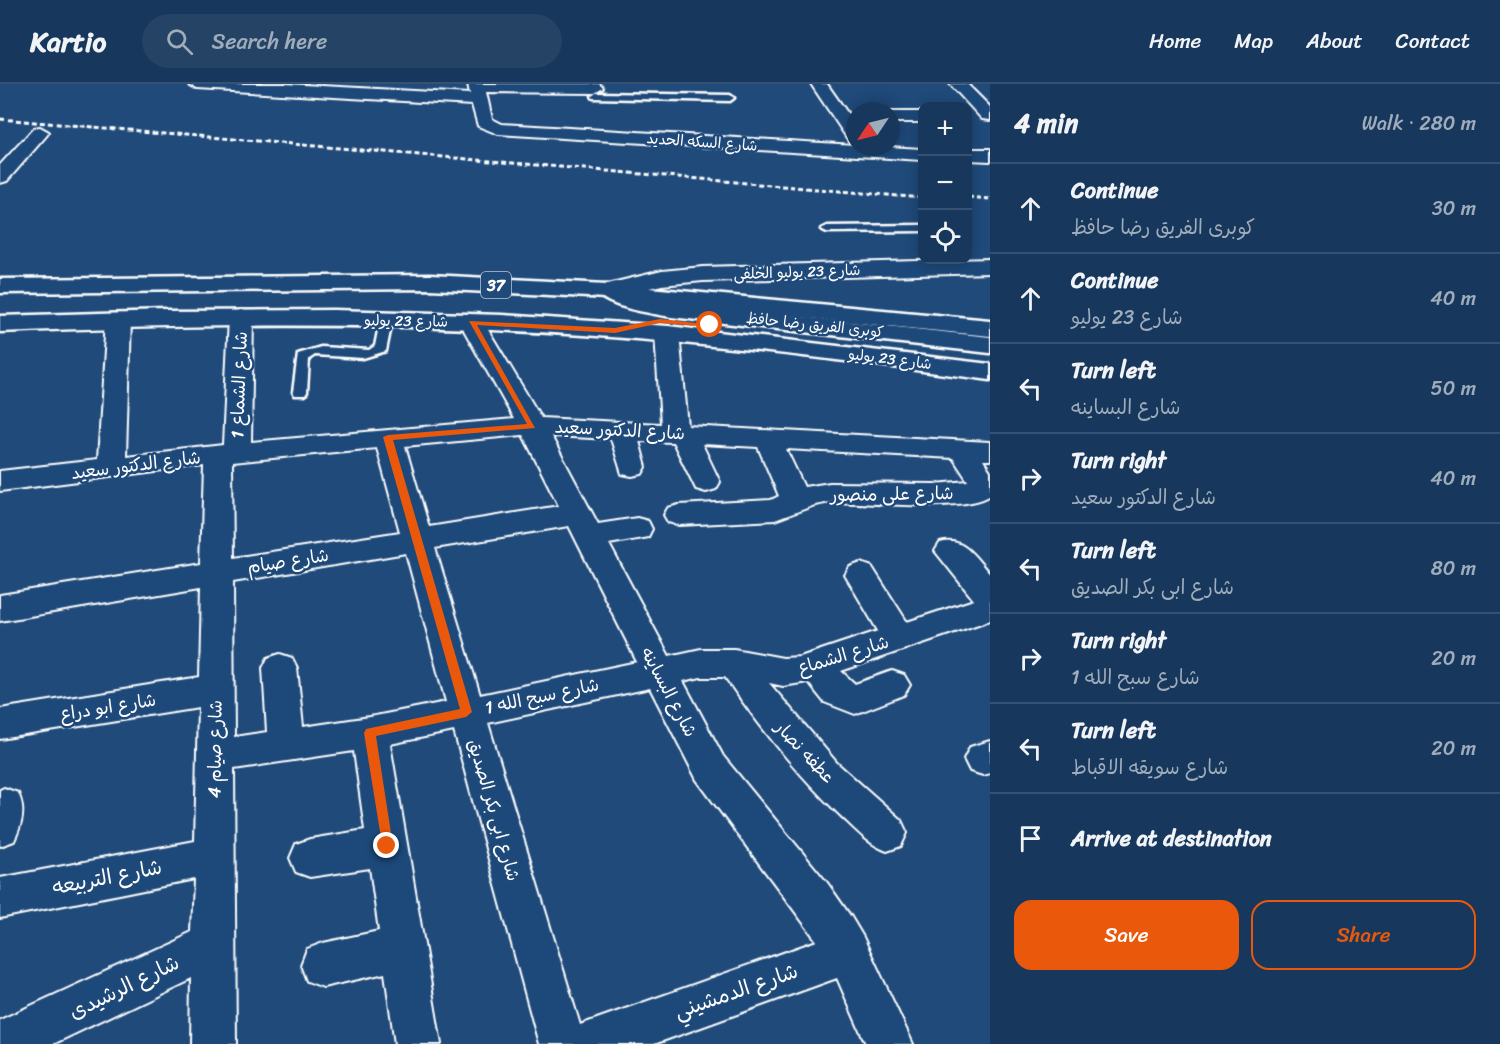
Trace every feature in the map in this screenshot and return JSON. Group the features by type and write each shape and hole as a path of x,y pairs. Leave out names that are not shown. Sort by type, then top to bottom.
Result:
{"main road":[{"name":"37","path":"0,287 142,283 430,282 607,291 990,328"},
{"path":"124,318 112,305 115,296 126,288 142,283"},
{"path":"0,287 4,292 5,300 0,309"},
{"name":"كوبرى الفريق رضا حافظ","path":"607,291 636,303 671,310 956,348 990,358"},
{"name":"شارع 23 يوليو","path":"0,324 124,318 241,317 472,323 667,334 990,372"},
{"name":"كوبرى الفريق رضا حافظ","path":"615,330 660,321 956,348 990,345"}],"street":[{"path":"198,84 404,90 477,90 530,86 595,89 598,136"},
{"path":"819,84 846,115"},
{"path":"958,84 989,115"},
{"name":"شارع السكه الحديد","path":"477,90 484,122 489,127 498,129 598,136 846,145"},
{"path":"972,116 989,115"},
{"path":"900,117 918,117"},
{"path":"0,177 8,157 40,132"},
{"name":"شارع السكه الحديد","path":"900,152 918,154"},
{"path":"972,155 990,155"},
{"name":"شارع 23 يوليو الخلفى","path":"607,291 662,278 703,274 936,264"},
{"name":"شارع 23 يوليو الخلفى","path":"969,264 990,266"},
{"name":"شارع الشماع 1","path":"228,454 241,317"},
{"path":"111,468 124,318"},
{"name":"شارع البساينه","path":"472,323 532,426 657,672 710,768 740,810 814,898 848,952 890,1044"},
{"path":"667,334 679,433 706,482"},
{"name":"شارع الدكتور سعيد","path":"0,481 388,437 532,426 976,451"},
{"path":"622,430 632,467"},
{"name":"شارع ابى بكر الصديق","path":"388,437 562,1044"},
{"path":"768,439 796,501"},
{"name":"شارع على منصور","path":"679,515 775,510 801,498 829,494 976,491 981,487 982,481 976,451"},
{"name":"شارع صيام 4","path":"213,1044 216,573 228,454"},
{"name":"شارع صيام","path":"0,608 416,540 582,525 637,529"},
{"path":"951,551 990,596"},
{"path":"861,575 899,638"},
{"name":"شارع الشماع","path":"657,672 701,663 734,663 783,672 816,667 990,607"},
{"name":"عطفه نصار","path":"734,663 774,718 824,775 887,833"},
{"path":"816,667 837,692 855,699 892,685"},
{"path":"280,668 286,745"},
{"name":"شارع سبح الله 1","path":"214,756 370,733 657,672"},
{"name":"شارع ابو دراع","path":"0,724 216,689"},
{"path":"370,733 418,1044"},
{"path":"310,858 387,846"},
{"name":"شارع التربيعه","path":"0,898 214,856"},
{"name":"شارع الرشيدى","path":"4,1043 214,944"},
{"path":"323,965 403,946"},
{"name":"شارع الدمشيني","path":"590,1044 636,1035 848,952"}],"lane":[{"path":"595,89 730,98"},
{"path":"827,229 918,228"},
{"path":"300,392 303,357 306,354 316,351 367,354 378,351 381,348 386,321"}],"railway":[{"path":"0,119 918,198"},
{"path":"972,197 990,199"}],"route":[{"path":"387,846 370,733 466,712 388,437 532,426 472,323 615,330 660,321 710,325"}]}
